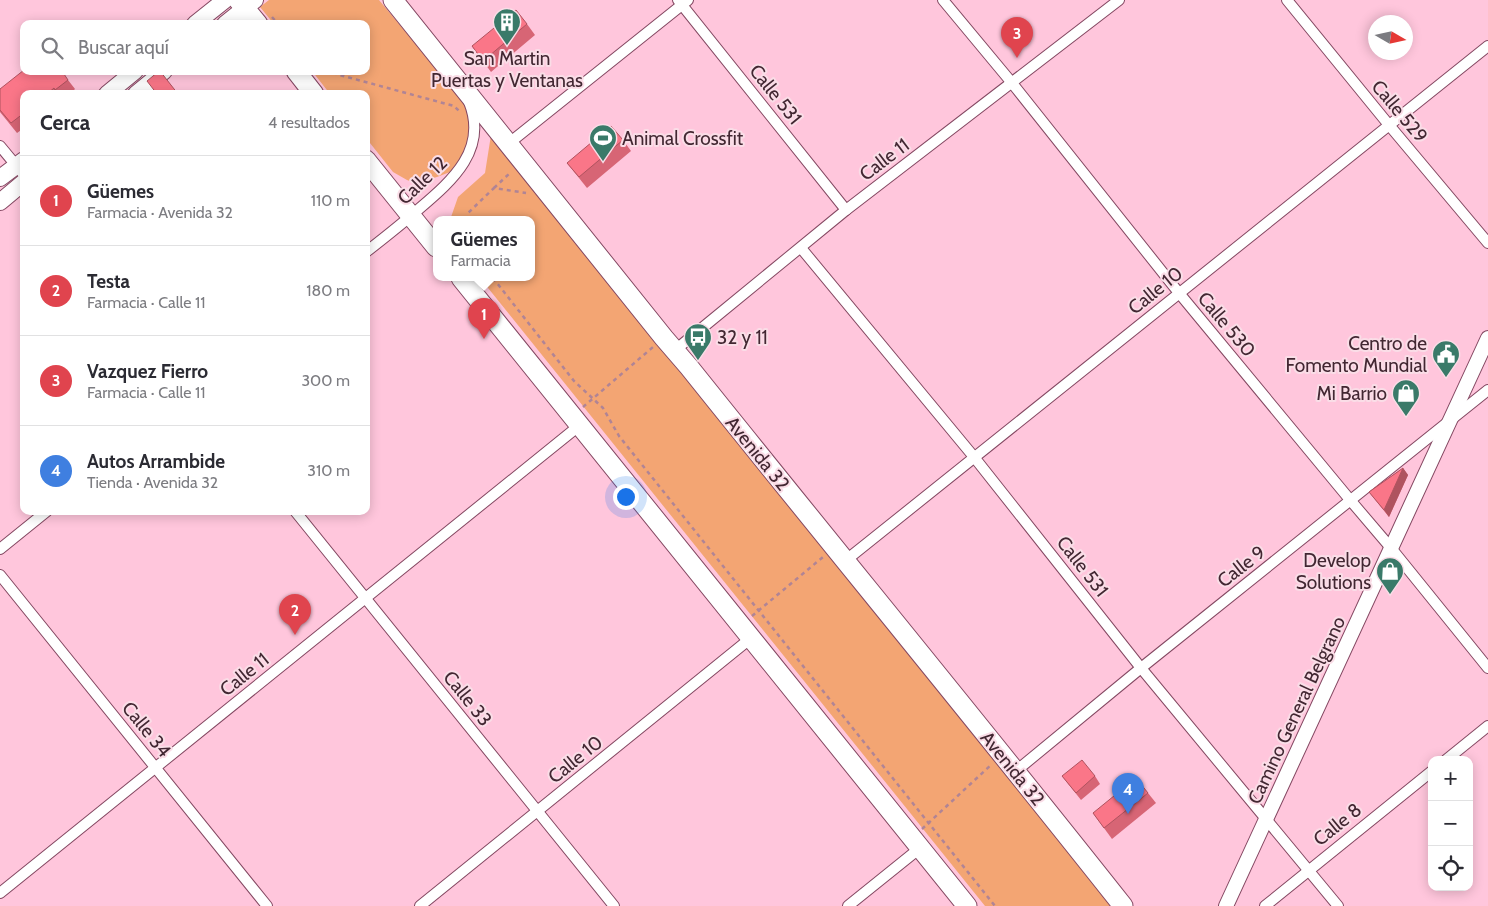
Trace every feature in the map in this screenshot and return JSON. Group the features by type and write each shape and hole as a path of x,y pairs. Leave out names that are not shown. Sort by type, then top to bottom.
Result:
{"highway":[{"name":"Avenida 32","path":"393,0 1123,906"},
{"path":"246,3 256,20"},
{"path":"299,75 311,90"},
{"path":"370,165 433,243"},
{"path":"463,281 967,906"}],"main road":[{"path":"200,20 225,0"},
{"path":"229,20 246,3"},
{"path":"112,90 130,75"},
{"path":"141,90 159,75"},
{"path":"0,178 20,168"},
{"path":"0,202 20,185"}],"street":[{"name":"Calle 530","path":"943,0 1179,293 1488,668"},
{"name":"Calle 11","path":"669,344 801,248 846,210 1119,0"},
{"name":"Calle 529","path":"1287,0 1488,242"},
{"path":"508,144 682,2"},
{"name":"Calle 531","path":"682,2 846,210"},
{"name":"Calle 10","path":"839,555 974,457 1488,46"},
{"name":"Calle 12","path":"370,249 445,187 458,173 468,157 475,125 464,89"},
{"path":"0,146 20,166"},
{"name":"Calle 531","path":"801,248 974,457 1141,668 1338,906"},
{"name":"Camino General Belgrano","path":"1226,906 1488,338"},
{"name":"Calle 9","path":"1016,771 1141,668 1488,390"},
{"name":"Calle 11","path":"0,893 365,598 576,420"},
{"path":"0,549 42,515"},
{"name":"Calle 33","path":"298,515 614,906"},
{"name":"Calle 34","path":"0,575 267,906"},
{"name":"Calle 10","path":"420,906 537,811 746,632"},
{"path":"1451,756 1488,726"},
{"name":"Calle 8","path":"1265,906 1428,774"},
{"path":"848,906 916,843"}],"path":[{"path":"340,75 454,106 475,125"},
{"path":"468,216 468,213 522,161"},
{"path":"494,188 528,193"},
{"path":"495,281 574,381 603,408 619,436 995,906"},
{"path":"576,420 593,399 669,344"},
{"path":"746,632 758,611 839,555"},
{"path":"916,843 929,823 991,765"}],"shaded area":[{"path":"269,0 379,0 471,110 468,140 462,159 450,172 415,183 393,172 370,143 370,90 327,90 315,75 370,75 370,20 271,20 260,7"},
{"path":"491,135 1116,906 985,906 482,281 535,281 535,216 451,216 458,197 485,173"}],"building":[{"path":"516,10 527,24 483,61 472,46"},
{"path":"20,73 20,75 65,75 68,80 55,90 54,88 52,90 20,90 20,116 11,123 0,110 0,89"},
{"path":"154,75 163,75 175,90 154,90 147,81"},
{"path":"611,126 623,140 579,177 567,163"},
{"path":"1403,468 1384,510 1369,492"},
{"path":"1082,760 1095,776 1076,793 1062,776"},
{"path":"1136,778 1148,793 1104,828 1093,813"}],"place":[{"name":"San Martin Puertas y Ventanas","path":"507,46"},
{"name":"Vazquez Fierro","path":"1017,58"},
{"name":"Animal Crossfit","path":"603,162"},
{"name":"Güemes","path":"484,339"},
{"name":"32 y 11","path":"698,361"},
{"name":"Centro de Fomento Mundial","path":"1446,378"},
{"name":"Mi Barrio","path":"1406,417"},
{"name":"Develop Solutions","path":"1390,595"},
{"name":"Testa","path":"295,635"},
{"name":"Autos Arrambide","path":"1128,814"}]}
